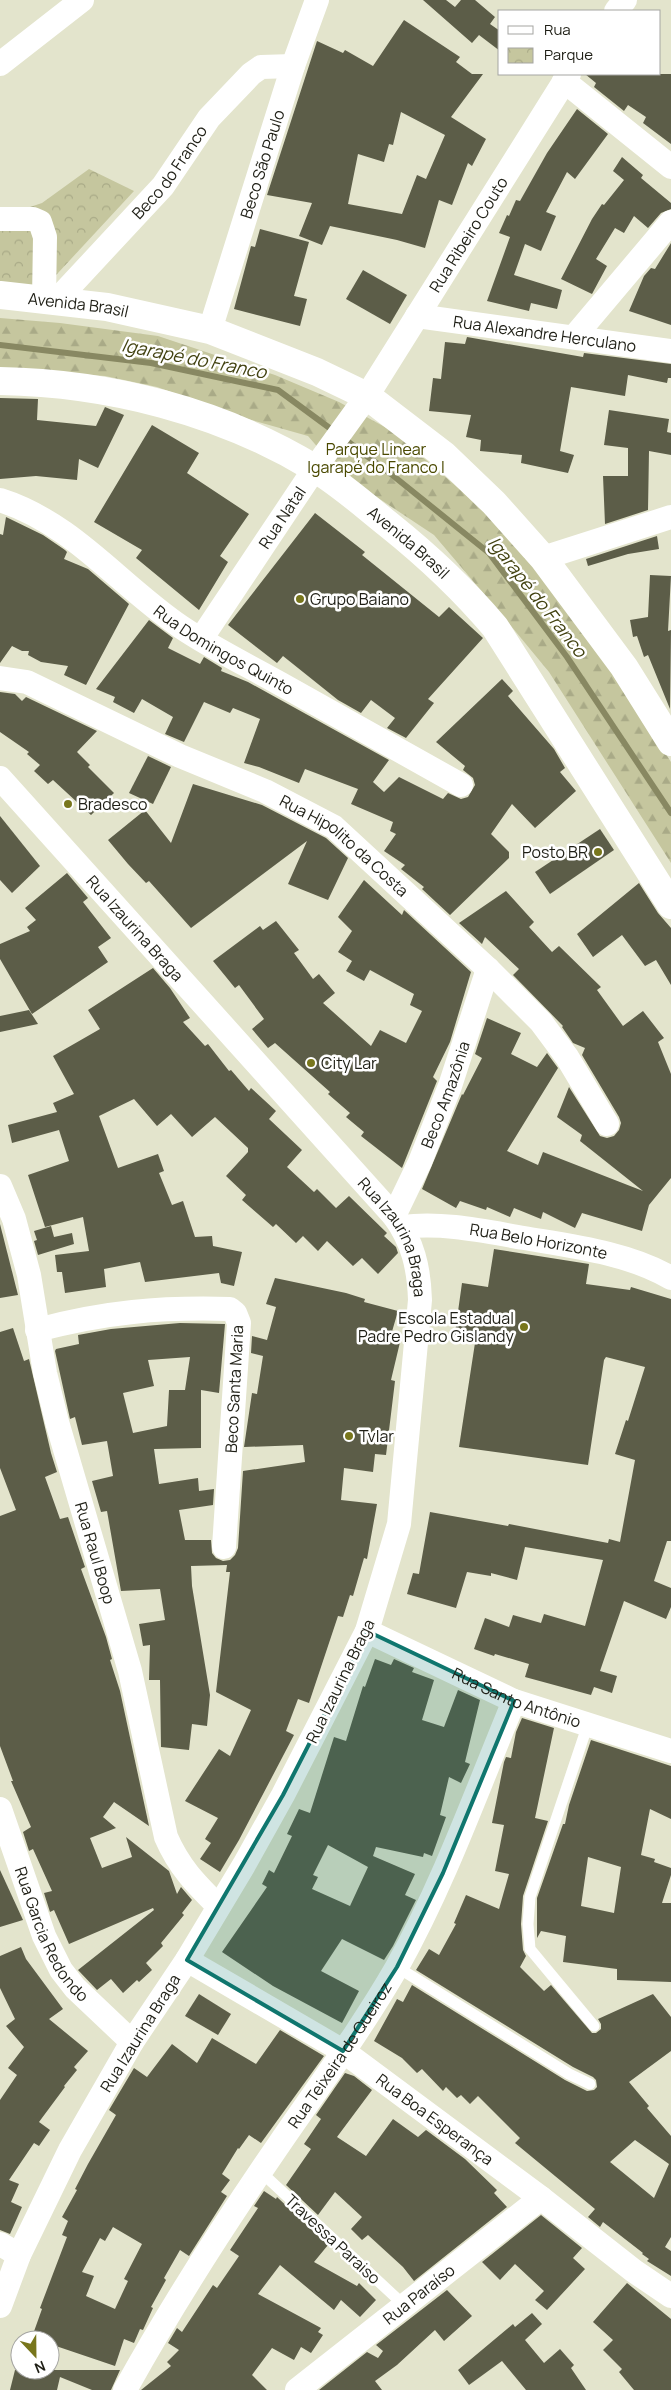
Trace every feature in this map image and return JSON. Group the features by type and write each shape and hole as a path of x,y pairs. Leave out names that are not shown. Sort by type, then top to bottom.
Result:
{"highway":[{"name":"Avenida Brasil","path":"0,296 50,300 116,309 210,330 298,365 360,405 444,455 494,503 543,558 624,667 671,742"},
{"name":"Avenida Brasil","path":"0,381 74,386 118,392 187,411 241,432 315,468 440,567 471,598 495,627 671,904"}],"street":[{"path":"0,64 82,0"},
{"name":"Beco São Paulo","path":"210,330 293,66 317,0"},
{"path":"617,10 625,0"},
{"name":"Beco do Franco","path":"50,300 163,186 209,118 251,74 261,68 293,66"},
{"path":"566,77 671,168"},
{"name":"Rua Ribeiro Couto","path":"360,405 566,77"},
{"path":"0,219 33,219 40,222 45,237 50,300"},
{"path":"574,337 671,222"},
{"name":"Rua Alexandre Herculano","path":"417,316 671,351"},
{"name":"Rua Natal","path":"201,639 315,468 360,405"},
{"name":"Rua Domingos Quinto","path":"0,500 19,506 47,520 160,610 201,639 461,784"},
{"path":"543,558 671,517"},
{"name":"Rua Hipolito da Costa","path":"0,678 27,682 180,756 265,791 334,827 488,969 541,1022 566,1057 608,1124"},
{"name":"Rua Izaurina Braga","path":"0,778 398,1221 414,1250 420,1274 420,1300 399,1524 367,1631 278,1802 187,1960 132,2042 10,2250 0,2306"},
{"name":"Beco Amazônia","path":"398,1221 450,1086 488,969"},
{"name":"Rua Raul Boop","path":"0,1186 14,1219 29,1274 37,1330 57,1422 130,1670 166,1837 175,1858 186,1874 218,1906"},
{"name":"Rua Belo Horizonte","path":"398,1221 451,1226 583,1248 655,1268 671,1278"},
{"name":"Beco Santa Maria","path":"37,1330 108,1313 175,1307 230,1309 235,1313 239,1323 224,1547"},
{"name":"Rua Santo Antônio","path":"367,1631 514,1701 671,1751"},
{"name":"Rua Teixeira de Queiroz","path":"125,2390 152,2340 260,2172 343,2051 397,1967 443,1873 514,1701"},
{"name":"Rua Garcia Redondo","path":"0,1809 44,1936 61,1970 75,1988 132,2042"},
{"name":"Rua Boa Esperança","path":"187,1960 343,2051 541,2198 634,2271 671,2296"},
{"name":"Rua Paraíso","path":"297,2390 541,2198"}],"lane":[{"path":"588,1724 530,1897 528,1924 530,1949 594,2026"},
{"path":"397,1967 569,2074 590,2084"},
{"name":"Travessa Paraiso","path":"260,2172 405,2306"}],"highlighted area":[{"path":"367,1631 514,1701 443,1873 397,1967 343,2051 187,1960 283,1795"}],"green space":[{"path":"89,169 134,191 45,287 0,286 0,217 42,203"},
{"name":"Parque Linear Igarapé do Franco I","path":"0,318 60,323 158,336 275,375 339,402 394,432 489,515 551,585 596,647 671,762 671,863 549,672 434,535 339,472 308,436 241,417 157,387 105,376 0,369"}],"building":[{"path":"423,0 446,0 455,7 461,0 475,0 495,17 490,24 498,30 498,49 479,35 472,43"},
{"path":"404,20 460,57 456,62 472,74 483,74 451,117 486,139 472,166 468,163 452,205 439,200 425,248 330,226 322,245 299,236 312,203 267,195 317,41 343,53 345,50 373,66","holes":["401,112 445,135 426,179 417,175 402,214 348,204 358,154 384,162 389,144 393,145"]},
{"path":"671,74 671,144 643,123 646,117 628,105 624,111 594,87 596,83 586,75"},
{"path":"577,109 608,134 575,179 567,172 546,212 556,216 541,251 525,244 514,275 562,290 557,309 531,303 529,311 487,301 510,237 499,233 507,215 509,216 516,200 520,201 547,153"},
{"path":"622,157 643,175 641,178 671,203 671,209 661,213 648,228 634,216 624,233 615,228 596,259 607,266 592,294 561,279 592,219 602,204 604,205 624,180 613,171"},
{"path":"260,229 309,242 294,296 307,299 300,326 234,309 251,246 255,247"},
{"path":"671,243 671,325 629,311 644,276 651,268 655,269"},
{"path":"363,270 407,295 390,324 346,299"},
{"path":"467,337 583,357 584,353 671,364 671,378 668,378 667,383 628,375 625,396 571,387 560,451 574,455 568,473 521,463 522,455 480,451 481,440 466,437 471,415 429,411 433,378 441,379 445,342 465,344"},
{"path":"0,398 38,399 37,420 96,426 105,407 124,415 98,468 79,459 77,480 36,476 0,479"},
{"path":"609,410 669,419 667,432 671,433 671,455 649,451 648,510 605,524 603,476 628,476 628,448 604,445"},
{"path":"152,425 199,453 187,473 249,514 220,556 228,562 199,610 136,558 142,550 94,522"},
{"path":"315,513 365,552 362,555 439,617 449,607 483,638 428,699 434,703 406,738 387,728 395,718 371,700 361,713 338,700 283,656 277,663 228,625"},
{"path":"6,517 43,535 65,550 67,552 64,559 88,569 129,604 86,685 64,675 68,666 41,662 28,655 29,651 22,651 12,646 0,663 0,534 3,535"},
{"path":"657,536 659,549 628,554 588,566 586,559"},
{"path":"650,575 671,576 668,631 671,630 670,709 648,655 644,657 637,636 633,637 630,620 648,617"},
{"path":"149,620 173,638 168,648 200,664 204,657 222,668 221,671 248,682 389,760 373,782 384,792 399,777 443,799 448,793 461,799 468,797 475,785 473,778 463,770 465,766 436,742 502,679 513,691 508,696 554,749 565,768 560,772 576,791 535,828 512,804 491,834 509,852 509,858 450,915 422,889 424,887 401,869 405,865 384,851 396,834 390,831 393,822 351,804 358,789 305,769 299,783 244,763 260,719 233,708 230,713 204,702 184,742 165,734 173,717 142,699 134,713 113,702 115,697 96,689"},
{"path":"0,692 15,694 22,701 26,697 97,731 77,752 90,765 88,767 114,793 91,815 53,780 48,784 34,771 40,765 27,754 29,752 0,732"},
{"path":"148,756 171,767 153,804 129,793"},
{"path":"193,784 262,805 326,838 348,858 328,900 288,884 307,841 191,928 149,881 146,883 128,864 108,840 145,810 171,843"},
{"path":"0,816 40,866 12,893 0,880"},
{"path":"600,829 614,850 550,894 535,872"},
{"path":"67,873 88,898 83,902 111,938 98,947 108,962 32,1014 0,959 0,944 30,931 27,927 36,920 25,908"},
{"path":"364,880 402,915 404,910 471,972 450,1042 433,1077 437,1081 402,1168 361,1136 364,1132 346,1117 350,1113 328,1094 330,1092 275,1043 268,1048 252,1029 264,1019 239,985 235,988 213,961 260,926 263,930 276,921 299,950 294,953 313,979 319,974 335,993 323,1003 371,1046 380,1030 406,1043 422,1011 410,1005 414,994 370,970 364,981 346,971 352,961 338,952 352,931 338,917"},
{"path":"639,883 658,913 671,928 671,985 656,960 645,966 622,935 593,957 577,934"},
{"path":"506,891 534,922 529,927 552,952 559,946 601,987 597,990 623,1026 643,1011 664,1038 658,1042 671,1074 671,1178 649,1205 642,1231 582,1213 575,1228 543,1212 541,1219 514,1208 510,1217 487,1207 486,1210 460,1201 456,1208 422,1189 462,1094 482,1058 475,1054 487,1018 521,1033 511,1054 537,1067 547,1053 558,1068 507,1151 538,1165 543,1152 643,1191 580,1141 582,1135 557,1117 569,1087 600,1136 607,1138 614,1136 619,1130 621,1123 619,1117 582,1055 585,1048 573,1043 563,1026 513,975 519,969 485,937 482,944 459,923"},
{"path":"153,968 170,988 190,1018 183,1022 205,1046 208,1044 229,1071 231,1070 249,1091 251,1088 276,1111 269,1119 302,1150 287,1167 314,1192 317,1189 336,1208 349,1196 387,1233 384,1236 396,1247 398,1253 378,1274 362,1258 353,1266 327,1241 318,1251 303,1236 296,1243 276,1224 273,1227 242,1200 246,1195 226,1176 248,1152 248,1148 215,1117 192,1137 171,1114 157,1126 134,1099 99,1116 118,1168 158,1154 164,1171 159,1173 172,1205 183,1201 195,1237 212,1236 213,1246 242,1252 234,1286 221,1283 219,1273 145,1282 140,1262 104,1269 106,1287 65,1293 62,1272 57,1272 55,1255 89,1251 83,1217 45,1227 28,1175 69,1161 59,1130 12,1143 8,1125 57,1112 53,1103 74,1094 53,1056 100,1029 88,1010"},
{"path":"29,1010 38,1024 0,1032 0,1016"},
{"path":"0,1224 18,1295 0,1298"},
{"path":"51,1226 54,1237 72,1233 74,1244 38,1255 34,1241 37,1240 34,1231"},
{"path":"494,1249 589,1264 586,1284 630,1290 631,1287 671,1299 671,1541 667,1541 654,1581 671,1588 671,1607 666,1619 624,1601 600,1671 617,1676 612,1693 594,1687 591,1695 525,1677 529,1664 474,1649 485,1618 509,1627 513,1615 541,1623 544,1614 585,1626 603,1560 525,1547 517,1580 491,1573 491,1576 467,1572 456,1608 407,1594 413,1573 419,1574 430,1512 508,1526 509,1524 608,1543 609,1539 620,1542 635,1460 615,1454 626,1420 628,1421 645,1367 606,1357 604,1360 588,1465 459,1447 475,1343 454,1340 462,1283 488,1287"},
{"path":"275,1278 346,1293 365,1299 364,1302 398,1311 391,1335 401,1338 391,1380 395,1381 386,1455 375,1454 373,1472 344,1468 341,1500 377,1504 367,1559 364,1558 353,1596 350,1595 343,1617 338,1616 309,1703 298,1699 286,1731 294,1735 239,1840 220,1872 200,1859 211,1843 205,1839 218,1818 185,1801 219,1749 230,1756 251,1710 216,1692 230,1572 226,1572 227,1565 191,1566 192,1586 210,1695 207,1726 192,1724 189,1750 161,1747 160,1680 149,1680 150,1645 143,1646 139,1624 165,1620 160,1589 121,1591 107,1511 101,1512 92,1481 113,1476 107,1441 82,1445 75,1417 70,1419 55,1351 56,1349 79,1344 78,1335 111,1329 180,1323 225,1324 219,1393 201,1390 201,1448 154,1449 159,1484 198,1478 199,1491 214,1489 213,1505 179,1510 185,1540 211,1540 212,1553 216,1558 223,1561 230,1560 238,1548 243,1471 305,1462 303,1445 244,1447 252,1393 257,1394 263,1356 251,1353 252,1336 267,1340 276,1307 266,1304","holes":["190,1357 185,1390 169,1390 167,1426 133,1433 123,1393 154,1386 148,1360"]},
{"path":"13,1328 24,1361 29,1359 57,1472 45,1477 60,1519 68,1517 85,1567 81,1569 106,1637 112,1659 110,1660 120,1691 149,1826 114,1802 103,1817 116,1828 90,1838 102,1868 132,1857 126,1837 169,1871 177,1894 181,1887 192,1900 182,1913 184,1915 161,1943 163,1946 146,1963 152,1970 123,1993 111,1979 97,1990 78,1970 154,1910 153,1908 69,1944 54,1910 50,1912 44,1893 52,1891 33,1849 29,1851 23,1832 31,1827 11,1781 13,1781 0,1746 0,1516 16,1510 0,1468 0,1332"},
{"path":"375,1659 391,1665 394,1659 414,1668 412,1672 434,1680 422,1720 444,1727 458,1690 480,1700 465,1762 470,1764 461,1783 449,1777 440,1815 446,1817 432,1856 424,1853 423,1857 376,1847 373,1856 415,1874 405,1895 416,1900 393,1946 384,1960 342,1939 321,1971 359,1991 342,2023 273,1986 222,1952 267,1887 262,1884 269,1870 274,1873 292,1836 287,1834 299,1809 310,1813 334,1737 346,1741 363,1686 365,1687","holes":["328,1845 368,1867 350,1906 312,1889 318,1877 313,1875"]},
{"path":"522,1718 554,1728 535,1818 548,1821 523,1896 521,1924 523,1950 526,1956 520,1967 544,1991 551,1985 592,2033 596,2033 601,2029 598,2019 653,1994 671,2017 671,2051 629,2082 649,2106 647,2108 671,2136 671,2237 665,2247 671,2251 671,2276 647,2261 649,2259 643,2253 603,2222 600,2227 588,2217 595,2209 515,2143 520,2138 478,2096 470,2104 461,2095 457,2098 446,2087 443,2091 422,2069 417,2073 402,2058 374,2041 397,1999 403,2002 412,1985 565,2080 587,2091 594,2090 597,2087 596,2080 593,2077 573,2067 416,1970 429,1949 439,1955 456,1924 454,1923 466,1895 499,1909 509,1874 495,1871 504,1825 492,1823 504,1762 506,1757 511,1758 516,1732","holes":["635,2140 669,2164 654,2198 610,2162"]},
{"path":"591,1740 671,1766 671,1819 650,1809 641,1855 655,1859 654,1862 671,1868 671,1875 662,1903 671,1903 671,1982 617,1980 617,1969 563,1962 566,1936 541,1931 537,1938 537,1898 563,1824 565,1824 569,1805","holes":["588,1857 621,1867 614,1913 581,1906"]},
{"path":"0,1870 23,1920 0,1927"},
{"path":"21,1947 26,1959 63,2009 49,2019 88,2051 74,2067 77,2070 39,2122 50,2130 39,2146 34,2143 9,2180 19,2184 11,2202 22,2207 10,2234 0,2230 0,2100 17,2075 8,2068 24,2047 6,2026 15,2019 0,1988 0,1956"},
{"path":"199,1994 231,2014 218,2035 185,2016"},
{"path":"280,2030 324,2056 261,2143 249,2135 238,2148 222,2174 230,2180 221,2192 227,2196 189,2256 180,2250 164,2278 166,2280 151,2307 153,2308 143,2330 140,2329 134,2343 124,2339 115,2366 60,2347 60,2330 34,2330 42,2309 40,2308 67,2237 62,2235 68,2221 62,2217 77,2190 75,2189 88,2164 116,2115 109,2110 134,2068 147,2077 172,2044 197,2063 212,2038 256,2064","holes":["113,2227 142,2244 124,2279 128,2281 115,2309 86,2296 94,2276 82,2272 100,2238 105,2241"]},
{"path":"345,2073 354,2076 372,2090 337,2137 366,2156 393,2119 418,2137 426,2130 465,2159 497,2190 494,2193 507,2207 414,2281 403,2267 368,2235 362,2240 351,2229 362,2217 335,2192 318,2215 286,2185 311,2149 304,2144 321,2119 316,2115"},
{"path":"264,2191 276,2199 277,2197 328,2245 314,2262 357,2286 359,2283 376,2300 360,2317 341,2300 334,2310 280,2265 258,2294 321,2328 318,2332 323,2335 311,2353 301,2347 294,2360 272,2348 252,2375 267,2390 141,2390 171,2366 167,2362 179,2350 168,2343 177,2328 182,2332 213,2285 217,2288 239,2256 230,2250 258,2208 254,2206"},
{"path":"541,2215 582,2248 573,2258 585,2269 547,2310 535,2300 544,2291 515,2264 500,2280 482,2262"},
{"path":"627,2283 671,2319 671,2390 634,2390 619,2372 622,2369 603,2350 613,2340 593,2322"},
{"path":"447,2290 472,2316 444,2341 435,2330 397,2365 375,2381 382,2390 319,2390 367,2352 378,2358 383,2351 376,2345"},
{"path":"532,2313 542,2324 525,2340 544,2363 560,2349 574,2365 571,2368 586,2390 526,2390 502,2361 469,2385 458,2370 513,2324 515,2327"},
{"path":"60,2370 120,2370 111,2390 92,2390 60,2377"},
{"path":"12,2380 59,2380 57,2390 10,2390"}],"waterway":[{"name":"Igarapé do Franco","path":"0,345 151,363 278,390 335,432"},
{"name":"Igarapé do Franco","path":"343,438 489,553 567,657 671,813"}],"place":[{"name":"Grupo Baiano","path":"300,599"},
{"name":"Bradesco","path":"68,804"},
{"name":"Posto BR","path":"598,852"},
{"name":"City Lar","path":"311,1063"},
{"name":"Escola Estadual Padre Pedro Gislandy","path":"524,1327"},
{"name":"Tvlar","path":"349,1436"}]}
